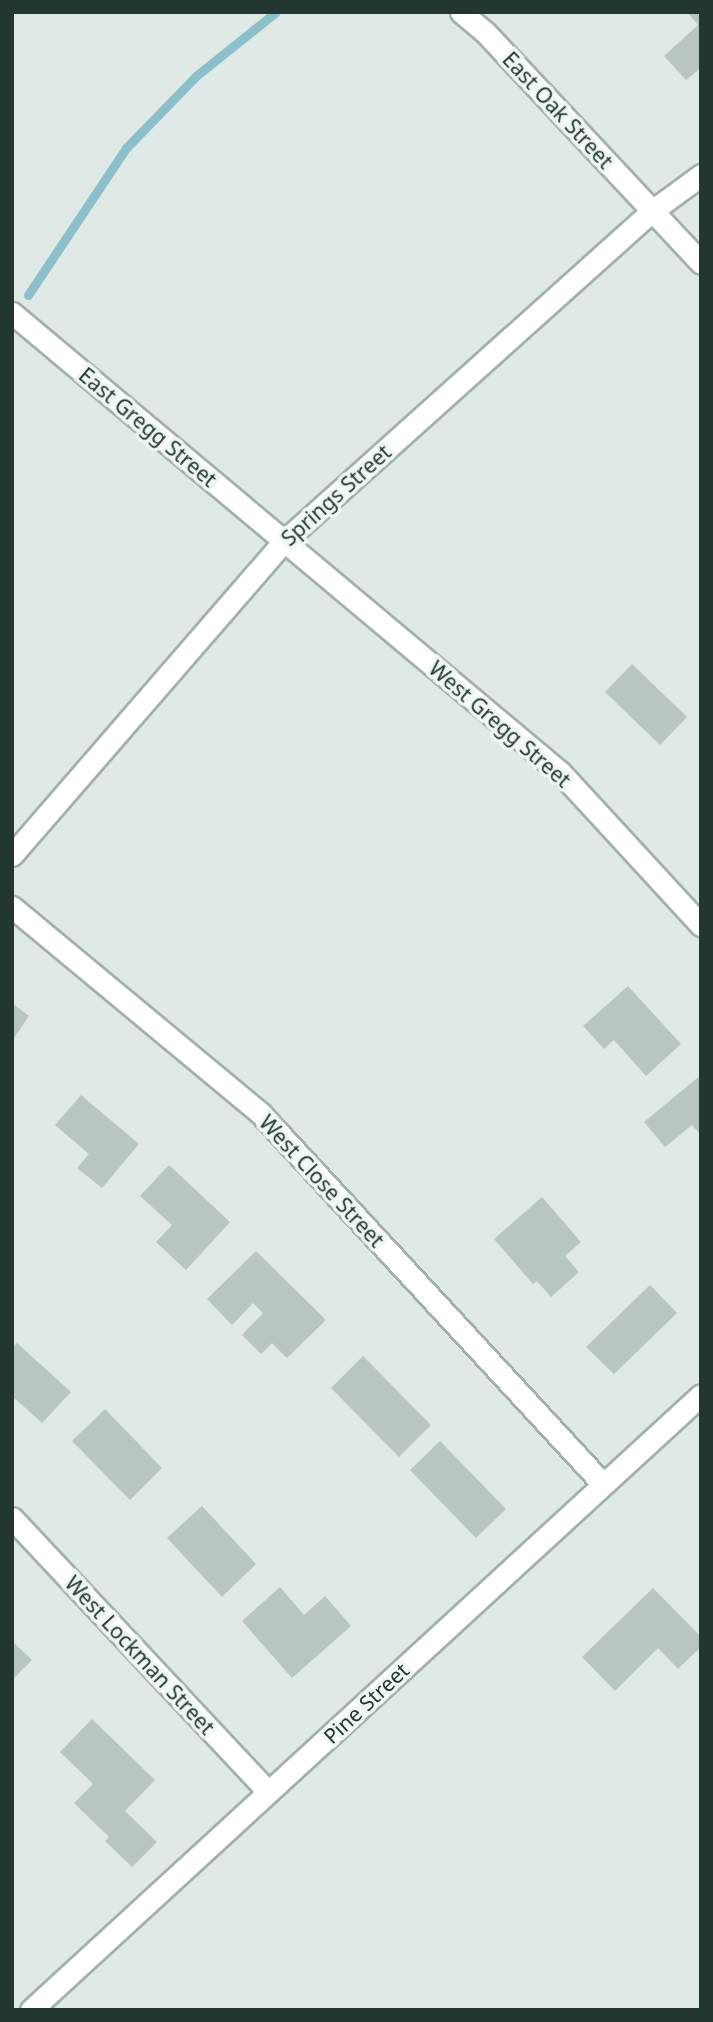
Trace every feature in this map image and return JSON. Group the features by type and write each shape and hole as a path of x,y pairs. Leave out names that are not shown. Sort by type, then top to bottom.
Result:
{"street":[{"name":"East Oak Street","path":"461,12 485,33 701,263"},
{"name":"Springs Street","path":"12,855 283,541 652,211 701,175"},
{"name":"East Gregg Street","path":"12,313 283,541"},
{"name":"West Gregg Street","path":"283,541 561,773 701,925"},
{"name":"West Close Street","path":"12,907 261,1114 603,1484"},
{"name":"Pine Street","path":"31,2010 701,1395"},
{"name":"West Lockman Street","path":"12,1518 268,1792"}],"building":[{"path":"687,12 701,12 701,68 686,80 664,56 698,25"},
{"path":"632,664 687,717 660,745 605,692"},
{"path":"628,986 681,1044 646,1076 614,1040 604,1049 583,1026"},
{"path":"12,1003 29,1016 12,1041"},
{"path":"701,1075 701,1135 692,1125 665,1147 644,1122"},
{"path":"81,1095 139,1144 102,1188 77,1168 89,1154 55,1125"},
{"path":"169,1165 230,1222 186,1270 156,1242 172,1225 140,1196"},
{"path":"542,1197 581,1242 565,1256 579,1272 551,1297 537,1281 533,1284 494,1239"},
{"path":"256,1251 326,1320 287,1358 272,1343 261,1354 242,1335 263,1313 253,1303 232,1325 207,1299"},
{"path":"650,1285 677,1313 614,1374 586,1347"},
{"path":"17,1343 71,1392 42,1423 12,1396 12,1348"},
{"path":"363,1356 431,1425 399,1457 331,1388"},
{"path":"105,1409 162,1468 130,1500 72,1441"},
{"path":"440,1441 506,1509 476,1538 410,1470"},
{"path":"202,1506 256,1564 222,1597 167,1538"},
{"path":"280,1587 304,1615 325,1596 351,1626 292,1678 242,1621"},
{"path":"653,1588 701,1637 701,1647 678,1669 658,1648 615,1691 582,1657"},
{"path":"12,1641 32,1660 12,1680"},
{"path":"92,1719 155,1780 125,1811 157,1842 132,1867 105,1841 109,1837 74,1803 93,1784 60,1752"}],"waterway":[{"path":"28,295 126,148 196,76 276,12"}]}
